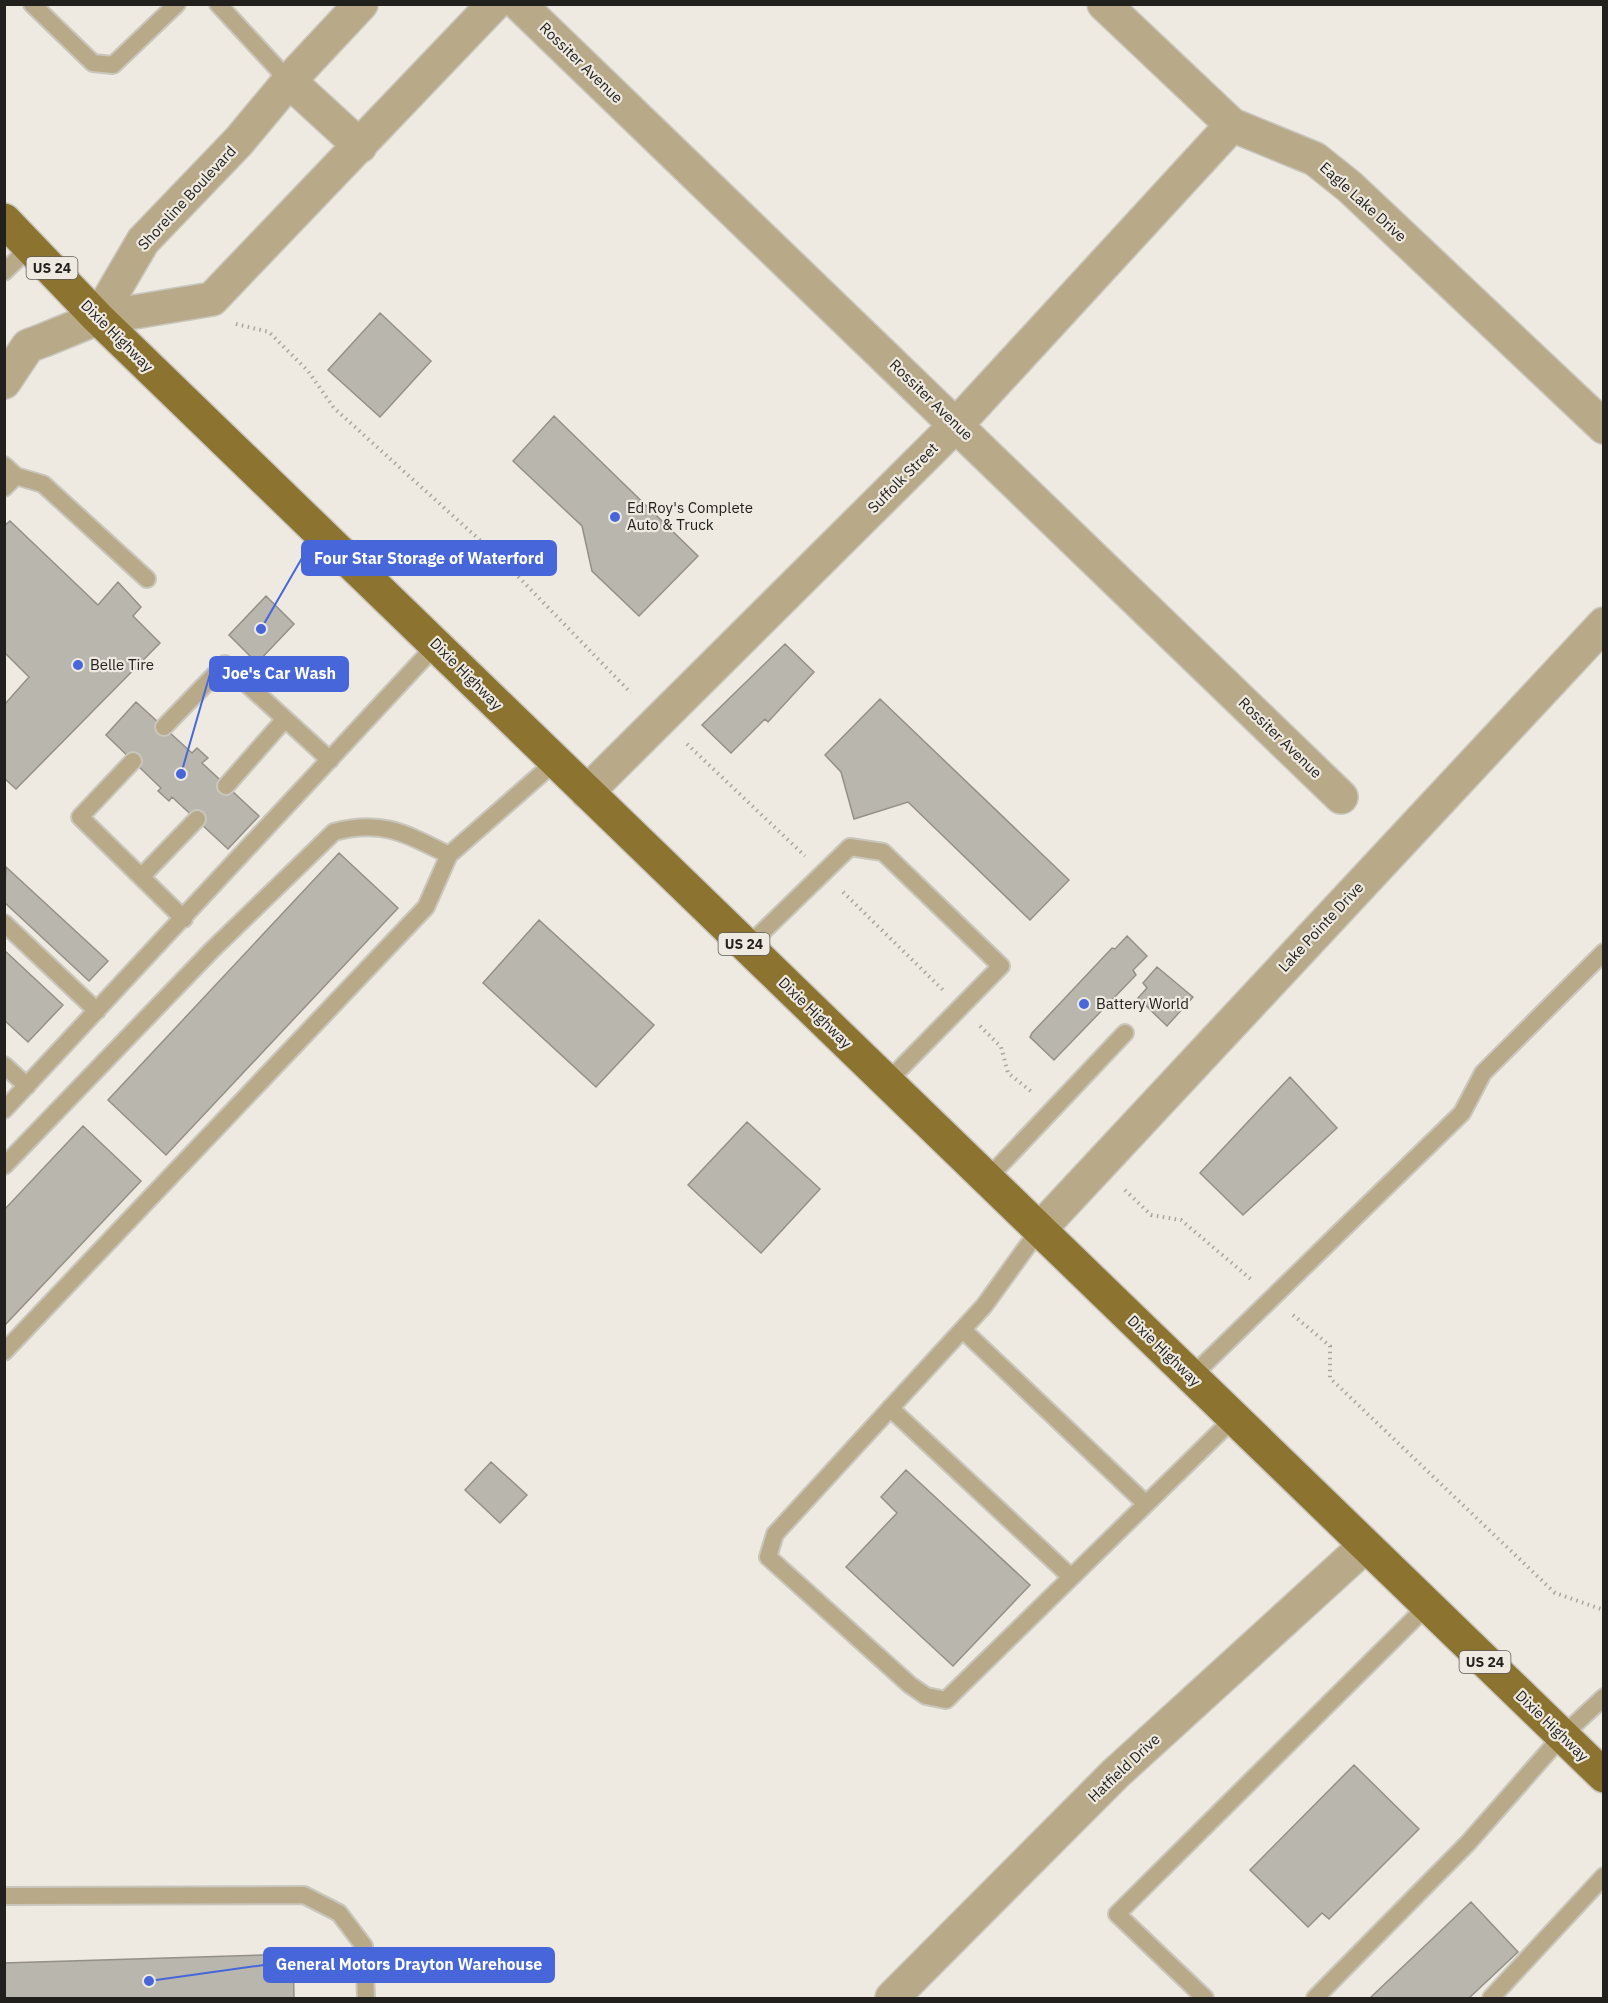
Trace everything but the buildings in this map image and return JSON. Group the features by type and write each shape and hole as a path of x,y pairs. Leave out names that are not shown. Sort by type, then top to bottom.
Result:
{"main road":[{"name":"Dixie Highway","path":"4,220 98,318 1604,1776"}],"street":[{"name":"Shoreline Boulevard","path":"98,318 143,241 239,141 289,81 361,4"},
{"path":"4,382 28,346 98,318 212,299 494,4"},
{"name":"Rossiter Avenue","path":"519,4 957,424 1341,797"},
{"name":"Eagle Lake Drive","path":"1104,4 1232,124 1315,159 1350,187 1604,427"},
{"path":"289,81 360,146"},
{"name":"Suffolk Street","path":"586,792 957,424 1232,124"},
{"name":"Lake Pointe Drive","path":"1039,1230 1604,624"},
{"name":"Hatfield Drive","path":"892,1998 1115,1774 1365,1546"}],"lane":[{"path":"32,4 93,63 113,65 177,4"},
{"path":"218,4 289,81"},
{"path":"4,272 31,246"},
{"path":"8,476 43,484 147,579"},
{"path":"4,1110 184,919 437,644"},
{"path":"164,727 225,664 330,760"},
{"path":"226,786 285,719"},
{"path":"133,761 80,817 184,919"},
{"path":"4,1352 426,907 448,855 555,761"},
{"path":"141,877 197,819"},
{"path":"4,1166 213,950 334,831 360,825 401,831 448,855"},
{"path":"747,947 850,847 883,852 1002,966 887,1082"},
{"path":"4,924 97,1011"},
{"path":"1191,1377 1462,1113 1484,1073 1604,952"},
{"path":"987,1179 1125,1033"},
{"path":"4,1065 27,1086"},
{"path":"1039,1230 984,1306 775,1534 768,1557 910,1685 926,1696 946,1700 1233,1419"},
{"path":"963,1330 1146,1504"},
{"path":"890,1408 1071,1578"},
{"path":"1205,1998 1117,1914 1427,1606"},
{"path":"1315,1998 1468,1843 1562,1736 1604,1697"},
{"path":"1491,1998 1604,1876"},
{"path":"4,1896 304,1895 339,1913 364,1946 366,1998"}],"path":[{"path":"235,324 269,332 308,371 334,408 504,562 632,693"},
{"path":"686,739 687,747 823,874 1001,1047 1008,1073 1050,1112"},
{"path":"1100,1166 1151,1215 1181,1220 1330,1346 1330,1378 1555,1593 1604,1610"}],"place":[{"name":"Ed Roy's Complete Auto & Truck","path":"615,517"},
{"name":"Four Star Storage of Waterford","path":"261,629"},
{"name":"Belle Tire","path":"78,665"},
{"name":"Joe's Car Wash","path":"181,774"},
{"name":"Battery World","path":"1084,1004"},
{"name":"General Motors Drayton Warehouse","path":"149,1981"}]}
